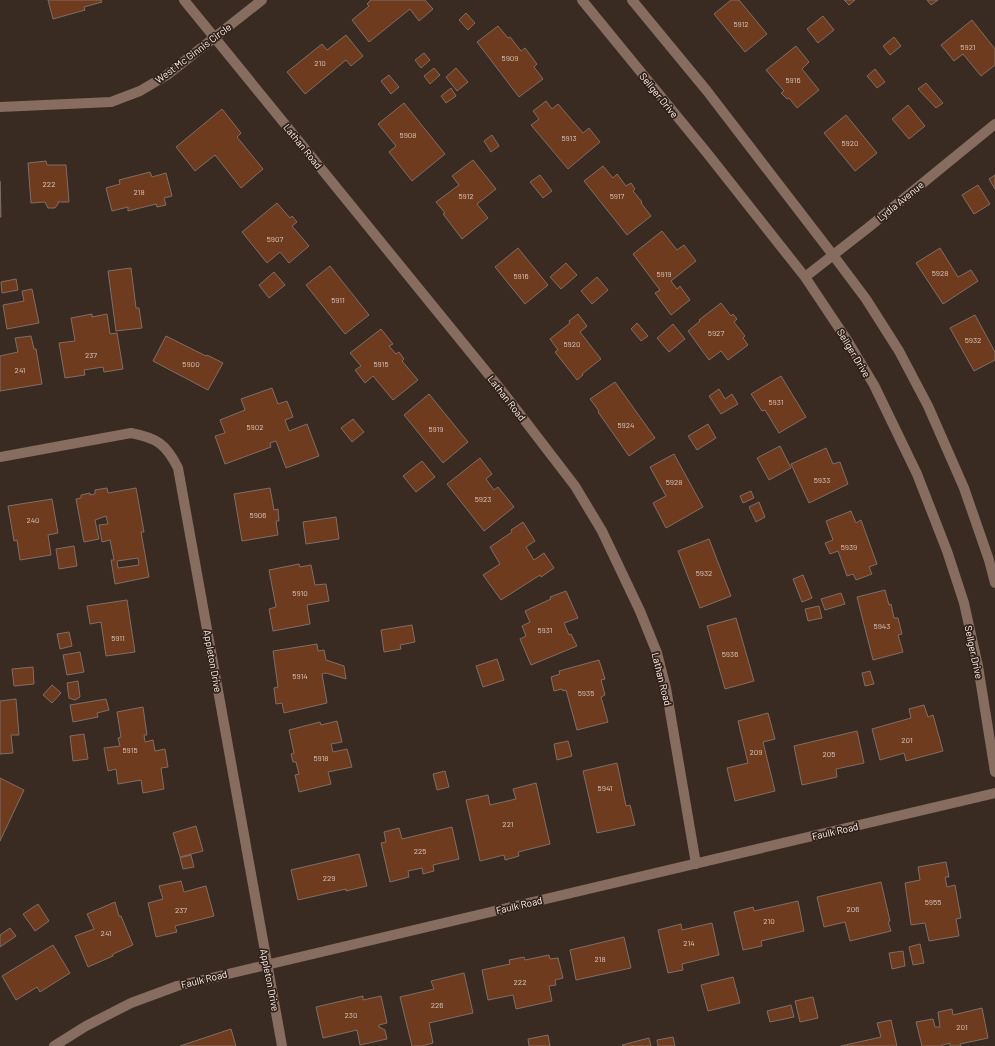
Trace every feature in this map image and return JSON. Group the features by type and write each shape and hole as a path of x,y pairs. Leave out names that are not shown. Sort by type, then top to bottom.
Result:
{"street":[{"name":"Lathan Road","path":"184,0 502,391 575,486 598,525 640,611 656,653 666,688 696,864"},
{"name":"West Mc Ginnis Circle","path":"0,107 111,102 140,91 166,75 262,0"},
{"name":"Sellger Drive","path":"582,0 707,153 805,277 847,340 874,385 917,474 947,551 964,603 978,666 995,772"},
{"path":"632,0 707,91 833,255 866,299 899,351 928,406 964,488 989,560 995,583"},
{"name":"Lydia Avenue","path":"805,277 995,124"},
{"name":"Appleton Drive","path":"0,457 130,433 147,436 159,442 171,453 178,468 266,964 282,1046"},
{"name":"Faulk Road","path":"54,1046 86,1026 131,1003 177,986 995,793"}],"building":[{"path":"48,0 101,0 102,2 84,7 85,10 53,19"},
{"path":"371,0 425,0 433,9 419,21 410,9 369,42 352,20 369,6 367,4"},
{"path":"731,0 739,0 767,34 745,52 714,14"},
{"path":"844,0 855,0 849,5"},
{"path":"927,0 938,0 931,5"},
{"path":"466,13 475,23 468,30 459,20"},
{"path":"823,16 834,30 818,43 807,29"},
{"path":"972,20 995,49 995,65 981,76 963,54 954,61 941,45"},
{"path":"498,26 508,38 510,37 521,51 525,48 537,64 534,67 543,79 519,97 477,42"},
{"path":"346,35 363,56 351,66 346,60 305,94 287,72 322,44 327,50"},
{"path":"894,37 901,46 890,55 883,46"},
{"path":"796,46 809,62 802,69 819,90 797,108 789,98 787,99 781,93 784,91 766,70"},
{"path":"424,53 430,60 421,68 415,60"},
{"path":"434,68 440,75 430,84 424,76"},
{"path":"456,68 468,82 457,91 446,77"},
{"path":"875,69 885,82 877,88 867,76"},
{"path":"389,75 399,87 391,94 381,81"},
{"path":"926,83 943,103 936,108 918,89"},
{"path":"451,88 456,96 446,103 441,96"},
{"path":"546,101 552,109 558,104 583,133 589,128 600,142 568,169 531,125 539,119 533,111"},
{"path":"404,103 445,154 412,181 389,152 396,146 378,124"},
{"path":"908,105 925,126 909,139 892,119"},
{"path":"222,109 241,133 237,137 263,169 241,188 215,155 195,171 176,147"},
{"path":"846,115 877,153 855,171 824,133"},
{"path":"492,135 499,146 491,152 484,141"},
{"path":"473,160 496,189 477,204 488,218 462,239 436,202 459,185 452,176"},
{"path":"46,161 47,165 66,165 69,202 58,202 55,208 48,208 45,202 31,203 28,163"},
{"path":"603,166 613,178 617,174 626,186 631,183 635,189 633,191 651,216 627,235 584,181"},
{"path":"150,172 152,177 166,173 172,196 164,198 166,205 157,207 156,204 128,211 128,207 112,211 106,188 120,184 119,180"},
{"path":"540,175 552,191 543,198 530,182"},
{"path":"995,175 995,189 989,179"},
{"path":"0,181 1,217 0,217"},
{"path":"978,185 990,204 974,214 962,195"},
{"path":"277,203 290,218 292,216 297,222 292,226 309,246 289,263 280,252 267,263 242,232"},
{"path":"662,231 677,250 684,245 696,261 671,281 677,289 680,286 690,300 671,315 655,293 660,290 633,254"},
{"path":"518,248 548,285 525,304 495,267"},
{"path":"940,248 958,277 971,270 978,281 943,304 916,263"},
{"path":"566,263 577,275 561,289 550,277"},
{"path":"330,266 369,315 345,334 306,285"},
{"path":"131,268 136,308 139,308 142,328 116,331 108,271"},
{"path":"274,272 285,285 269,298 259,285"},
{"path":"597,277 608,290 592,304 581,291"},
{"path":"16,279 18,290 2,293 1,282"},
{"path":"32,289 39,323 7,329 3,305 24,301 22,291"},
{"path":"721,303 731,316 733,314 737,319 734,322 745,336 743,338 748,345 728,360 721,351 709,360 688,331 700,321 699,320"},
{"path":"92,314 92,317 107,314 110,334 117,333 123,369 104,372 103,367 84,370 85,375 65,378 59,343 75,341 71,318"},
{"path":"578,314 587,326 580,332 601,359 582,374 583,375 577,380 555,352 558,350 550,339 570,323 569,321"},
{"path":"975,315 995,352 995,360 974,371 950,328"},
{"path":"637,323 648,336 641,341 631,329"},
{"path":"673,324 685,339 669,352 657,338"},
{"path":"381,329 393,344 389,346 396,354 399,352 404,359 402,361 418,380 393,400 373,376 365,383 355,370 361,366 350,353"},
{"path":"31,336 34,349 36,349 42,384 0,391 0,356 18,352 15,338"},
{"path":"166,336 223,363 208,390 153,361"},
{"path":"781,376 806,417 779,433 765,410 762,411 751,394"},
{"path":"615,382 655,438 629,456 590,399"},
{"path":"272,388 278,404 287,401 293,417 285,420 289,431 307,424 319,456 286,468 276,441 270,443 271,447 225,464 215,436 225,433 220,420 245,410 241,399"},
{"path":"719,389 725,399 732,394 738,404 721,414 709,396"},
{"path":"429,394 468,442 443,463 404,415"},
{"path":"353,419 364,432 352,442 341,428"},
{"path":"708,424 716,438 697,450 688,436"},
{"path":"780,446 791,468 769,480 757,458"},
{"path":"826,448 833,464 840,462 848,484 809,503 791,464"},
{"path":"674,454 703,507 666,528 653,503 666,496 650,467"},
{"path":"480,458 492,474 486,479 494,490 498,487 514,507 484,531 447,484"},
{"path":"422,461 435,477 416,492 403,476"},
{"path":"107,488 108,493 136,488 144,532 141,532 149,577 115,584 111,560 114,560 110,540 102,542 99,525 108,524 106,516 95,520 99,539 84,542 76,499 81,498 81,495 90,493 90,495 95,494 95,490","holes":["138,558 139,565 118,568 117,561"]},
{"path":"270,488 274,510 278,509 279,521 276,521 278,535 242,541 234,494"},
{"path":"751,491 754,498 743,503 740,496"},
{"path":"52,499 58,533 48,535 51,555 20,560 17,540 14,541 8,506"},
{"path":"759,502 765,517 756,522 749,507"},
{"path":"851,511 856,523 861,520 877,564 869,567 872,574 856,580 853,574 847,576 838,551 830,554 825,543 833,540 826,521"},
{"path":"336,517 339,539 306,544 303,522"},
{"path":"523,522 535,541 526,547 534,560 544,553 554,568 541,577 540,575 501,600 483,575 500,564 490,547 512,532 511,530"},
{"path":"709,539 731,596 700,608 678,551"},
{"path":"74,546 77,566 59,569 56,549"},
{"path":"299,564 300,567 311,565 315,585 326,584 329,601 307,605 310,624 273,631 269,609 276,607 269,570"},
{"path":"803,575 812,598 802,602 793,579"},
{"path":"885,590 889,605 891,604 894,618 898,618 902,634 898,635 903,652 873,660 857,597"},
{"path":"566,591 578,618 564,623 569,635 571,634 577,646 531,665 520,639 526,636 522,626 530,622 525,611 551,599 550,597"},
{"path":"841,593 845,604 825,610 821,599"},
{"path":"127,600 135,652 106,656 101,622 90,624 87,606"},
{"path":"819,606 822,618 808,621 805,609"},
{"path":"736,618 754,681 725,689 707,626"},
{"path":"412,625 415,642 400,645 401,649 384,652 381,630"},
{"path":"69,632 72,646 60,649 57,634"},
{"path":"317,644 318,651 324,650 326,660 344,666 346,679 326,673 322,674 327,703 284,713 282,703 276,704 274,688 278,687 273,651"},
{"path":"80,652 84,672 67,675 63,655"},
{"path":"497,659 504,680 483,687 476,666"},
{"path":"599,660 605,679 601,680 605,695 601,697 608,722 577,730 566,690 563,691 562,689 554,691 551,677 560,674 559,671"},
{"path":"33,667 34,684 14,686 12,669"},
{"path":"870,671 874,684 865,686 862,673"},
{"path":"78,681 80,697 75,700 69,698 67,683"},
{"path":"52,685 61,693 52,703 43,695"},
{"path":"16,699 19,735 11,735 13,753 0,754 0,701"},
{"path":"106,699 109,710 97,713 98,717 73,722 70,705"},
{"path":"924,705 928,717 933,715 943,751 906,761 904,753 880,760 872,729 911,718 909,709"},
{"path":"143,707 147,735 144,735 145,742 153,740 155,751 165,749 168,767 161,768 164,789 143,793 141,780 118,784 116,769 108,771 104,748 120,746 118,738 121,737 117,712"},
{"path":"768,713 775,739 763,742 775,791 735,801 727,768 748,763 738,721"},
{"path":"337,721 342,742 331,744 333,752 347,749 352,767 328,772 331,784 299,792 295,775 299,774 296,762 293,762 291,754 294,753 289,730 320,722 321,725"},
{"path":"857,731 864,763 836,769 837,777 802,785 794,746"},
{"path":"84,734 88,759 73,761 70,736"},
{"path":"568,741 572,756 557,760 554,744"},
{"path":"617,763 626,806 630,805 635,825 597,833 583,771"},
{"path":"445,771 449,787 437,790 433,774"},
{"path":"0,778 24,790 0,841"},
{"path":"536,783 550,844 518,852 519,856 505,860 504,855 480,861 466,800 488,795 490,805 516,799 513,789"},
{"path":"196,826 203,851 180,857 173,833"},
{"path":"452,827 459,859 433,865 434,871 423,874 422,868 408,871 409,877 390,882 381,843 386,842 384,832 399,828 402,839"},
{"path":"359,854 367,886 346,891 346,889 298,900 291,870"},
{"path":"191,855 194,867 183,869 180,858"},
{"path":"946,862 949,877 945,877 947,887 955,885 961,918 956,919 959,936 929,941 925,923 911,925 905,883 920,880 918,867"},
{"path":"181,881 184,892 206,886 214,916 175,926 177,932 156,937 148,903 163,899 159,886"},
{"path":"881,882 891,931 850,941 845,922 824,927 817,897"},
{"path":"798,901 804,931 761,941 762,946 743,950 734,912 753,907 754,911"},
{"path":"115,902 119,916 121,916 133,945 88,967 75,936 94,929 87,914"},
{"path":"38,904 49,921 35,931 23,914"},
{"path":"712,923 719,955 682,964 683,970 668,973 658,930 681,924 682,930"},
{"path":"10,928 16,936 0,947 0,935"},
{"path":"624,937 631,968 576,980 570,950"},
{"path":"920,944 924,963 913,965 909,947"},
{"path":"53,945 70,973 40,992 37,987 16,1000 2,976"},
{"path":"903,951 905,966 892,969 889,953"},
{"path":"549,955 550,959 558,958 563,978 555,980 556,985 549,986 552,1001 516,1009 513,995 488,1000 482,970 510,964 509,960 524,957 525,960"},
{"path":"464,973 473,1013 429,1023 433,1043 422,1046 412,1046 400,997 434,989 431,981"},
{"path":"733,977 740,1003 708,1011 701,985"},
{"path":"363,996 363,1000 381,996 387,1023 379,1025 379,1027 385,1030 387,1039 360,1045 357,1030 323,1038 316,1007"},
{"path":"813,997 818,1018 800,1022 795,1001"},
{"path":"791,1005 794,1017 770,1022 767,1011"},
{"path":"982,1008 988,1038 960,1044 961,1046 950,1046 950,1043 940,1046 922,1046 916,1022 933,1019 935,1027 940,1027 938,1012 952,1009 953,1015"},
{"path":"891,1020 897,1046 841,1046 881,1037 877,1023"},
{"path":"231,1029 236,1046 180,1046"},
{"path":"548,1035 550,1046 529,1046 528,1039"},
{"path":"673,1037 675,1046 658,1046 657,1040"},
{"path":"649,1038 651,1046 622,1045"}]}
